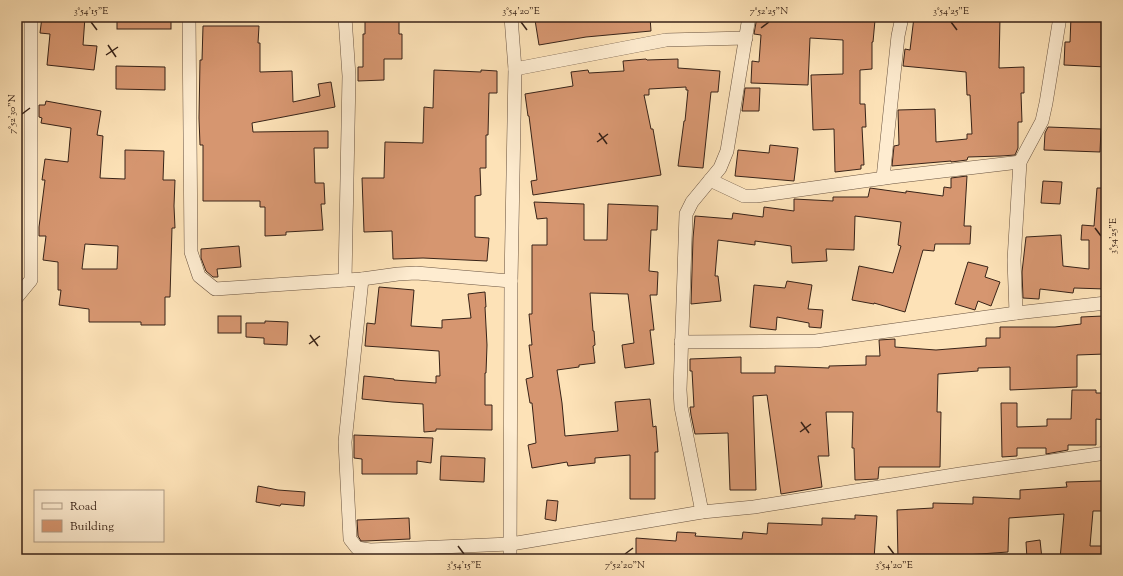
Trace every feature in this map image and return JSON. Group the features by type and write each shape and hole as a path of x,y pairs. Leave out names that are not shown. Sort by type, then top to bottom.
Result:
{"street":[{"path":"17,297 31,280 31,17"},
{"path":"189,17 191,252 199,276 215,289 362,279 416,273 511,280"},
{"path":"345,17 349,76 345,280"},
{"path":"510,559 511,280 515,69 511,17"},
{"path":"702,512 681,407 680,390 686,214 692,202 720,168 727,151 749,17"},
{"path":"883,178 898,36 902,17"},
{"path":"1016,314 1014,260 1020,162 1042,121 1060,17"},
{"path":"515,69 666,40 746,38"},
{"path":"710,180 744,196 756,196 883,178 1020,162"},
{"path":"362,279 345,442 350,539 356,548 370,550 510,544 702,512 754,507 960,474 1106,453"},
{"path":"682,342 816,341 1106,303"}],"building":[{"path":"42,17 85,17 83,45 97,46 94,70 47,65 50,34 40,33"},
{"path":"117,17 171,17 171,29 117,29"},
{"path":"365,17 399,17 399,34 402,34 402,59 384,59 384,80 358,81 358,67 363,67 363,34 365,34"},
{"path":"553,17 650,17 651,31 586,37 539,45 535,20"},
{"path":"757,17 820,17 875,20 872,42 872,69 860,70 860,104 865,104 866,127 862,127 864,165 861,165 861,169 835,172 834,129 813,130 811,75 843,74 843,40 810,38 808,85 751,83 752,61 759,62 761,35 754,34"},
{"path":"914,17 1000,17 999,68 1024,67 1024,93 1021,93 1022,122 1018,122 1018,148 1015,155 968,157 967,160 951,162 892,166 894,146 899,145 898,110 935,109 936,142 967,139 967,134 972,134 970,95 967,95 966,72 903,66 905,49 910,50"},
{"path":"1071,17 1106,17 1106,67 1064,65 1065,42 1070,42"},
{"path":"203,26 259,26 258,43 260,43 260,72 292,71 293,102 320,96 318,84 331,82 335,107 252,123 253,132 328,131 328,148 314,148 315,183 324,183 325,204 321,204 323,230 286,232 286,235 265,236 265,207 260,207 260,201 203,201 203,145 200,145 199,118 200,60 202,60"},
{"path":"678,59 678,68 720,71 718,92 711,92 703,168 678,166 685,121 688,90 686,90 686,87 649,89 649,95 644,95 651,129 653,129 661,175 533,195 531,181 537,180 525,94 573,86 571,72 588,70 589,73 624,71 623,61"},
{"path":"116,66 165,67 165,90 116,89"},
{"path":"434,70 481,72 481,70 497,71 497,93 489,93 488,135 486,135 486,168 480,168 481,195 475,196 475,237 489,238 487,261 423,258 393,259 392,231 364,232 362,178 384,178 385,142 423,143 424,107 433,108"},
{"path":"745,88 760,88 759,111 742,111"},
{"path":"46,101 101,111 97,135 103,136 100,178 125,179 125,150 164,151 163,180 175,180 175,228 172,228 170,297 165,297 165,325 141,325 141,322 89,322 89,309 59,305 61,290 58,290 58,262 43,260 46,236 39,236 45,180 42,180 45,159 68,162 71,128 41,123 42,118 39,117 39,105 45,105","holes":["85,244 118,246 117,269 82,269"]},
{"path":"1048,127 1101,129 1100,152 1044,150 1045,133"},
{"path":"770,145 798,148 794,181 735,176 738,150 769,153"},
{"path":"967,176 964,226 971,226 970,244 935,244 934,251 923,250 905,312 874,303 852,300 859,266 893,273 901,246 898,245 901,222 855,216 854,250 826,249 827,261 792,263 791,246 755,241 755,245 718,240 715,276 718,276 721,301 691,304 695,216 732,219 733,213 763,217 764,207 794,211 794,199 833,201 833,197 868,197 870,188 943,196 944,187 951,188 951,178"},
{"path":"1043,181 1062,182 1060,204 1041,203"},
{"path":"1097,188 1106,188 1106,289 1074,288 1073,293 1040,289 1039,299 1023,298 1022,272 1026,237 1061,235 1063,266 1089,269 1089,240 1081,240 1082,225 1094,226"},
{"path":"534,202 584,204 584,240 607,240 608,204 658,206 657,230 651,230 649,271 658,272 657,295 650,295 654,330 650,330 654,364 625,368 622,345 634,343 628,294 590,293 595,345 593,346 595,363 557,370 565,436 618,431 615,402 650,399 653,427 656,426 658,452 655,452 655,499 630,499 630,455 595,458 595,463 568,466 567,462 532,468 528,445 536,443 532,403 530,403 526,379 533,377 529,345 532,345 529,314 532,314 532,245 547,245 547,218 537,219"},
{"path":"239,246 241,267 217,269 218,277 213,277 206,271 201,258 201,249"},
{"path":"968,262 988,267 985,277 1000,282 991,306 978,301 975,310 955,304"},
{"path":"787,281 812,285 808,309 823,310 821,328 809,327 809,323 777,317 776,330 750,327 754,285 785,288"},
{"path":"379,287 414,290 411,326 442,328 442,320 471,318 468,294 485,292 487,345 485,405 492,405 492,430 436,429 436,431 424,432 423,404 362,399 364,376 436,383 436,376 440,376 439,351 365,346 367,323 375,324"},
{"path":"218,316 241,316 241,333 218,333"},
{"path":"1103,316 1105,354 1077,355 1077,387 1010,390 1010,367 978,368 978,371 938,374 937,412 941,412 940,467 879,467 878,479 855,480 854,448 852,448 853,412 826,412 829,456 818,456 822,487 781,494 767,395 753,396 756,490 730,490 728,433 695,434 690,407 694,407 690,359 741,357 741,373 775,373 775,366 829,368 829,366 866,365 866,356 880,356 879,340 895,339 895,347 936,350 986,346 986,338 1000,338 1000,327 1055,327 1081,324 1081,317"},
{"path":"265,321 288,322 287,345 264,344 264,338 246,337 246,323 265,323"},
{"path":"1072,390 1096,390 1096,393 1106,393 1106,420 1096,419 1096,445 1068,445 1068,450 1046,454 1046,448 1017,448 1017,456 1002,457 1001,403 1017,403 1017,427 1047,426 1047,419 1071,419"},
{"path":"354,435 433,438 431,463 417,461 417,474 362,474 362,459 354,458"},
{"path":"441,456 485,458 484,482 440,480"},
{"path":"1106,481 1106,511 1093,511 1090,546 1106,546 1106,559 1060,559 1064,514 1009,518 1008,552 952,556 952,559 898,559 897,510 933,508 933,503 973,504 973,497 1020,499 1020,490 1067,487 1066,482"},
{"path":"258,486 278,490 305,492 304,506 281,504 280,506 256,502"},
{"path":"547,500 558,501 556,521 545,519"},
{"path":"855,515 877,516 874,559 853,559 853,556 808,555 808,559 636,559 636,538 676,541 677,532 696,533 695,536 742,539 743,532 767,534 768,523 822,525 822,518 855,519"},
{"path":"409,518 410,539 361,541 358,536 357,520"},
{"path":"1040,540 1042,559 1027,559 1026,542"}]}
